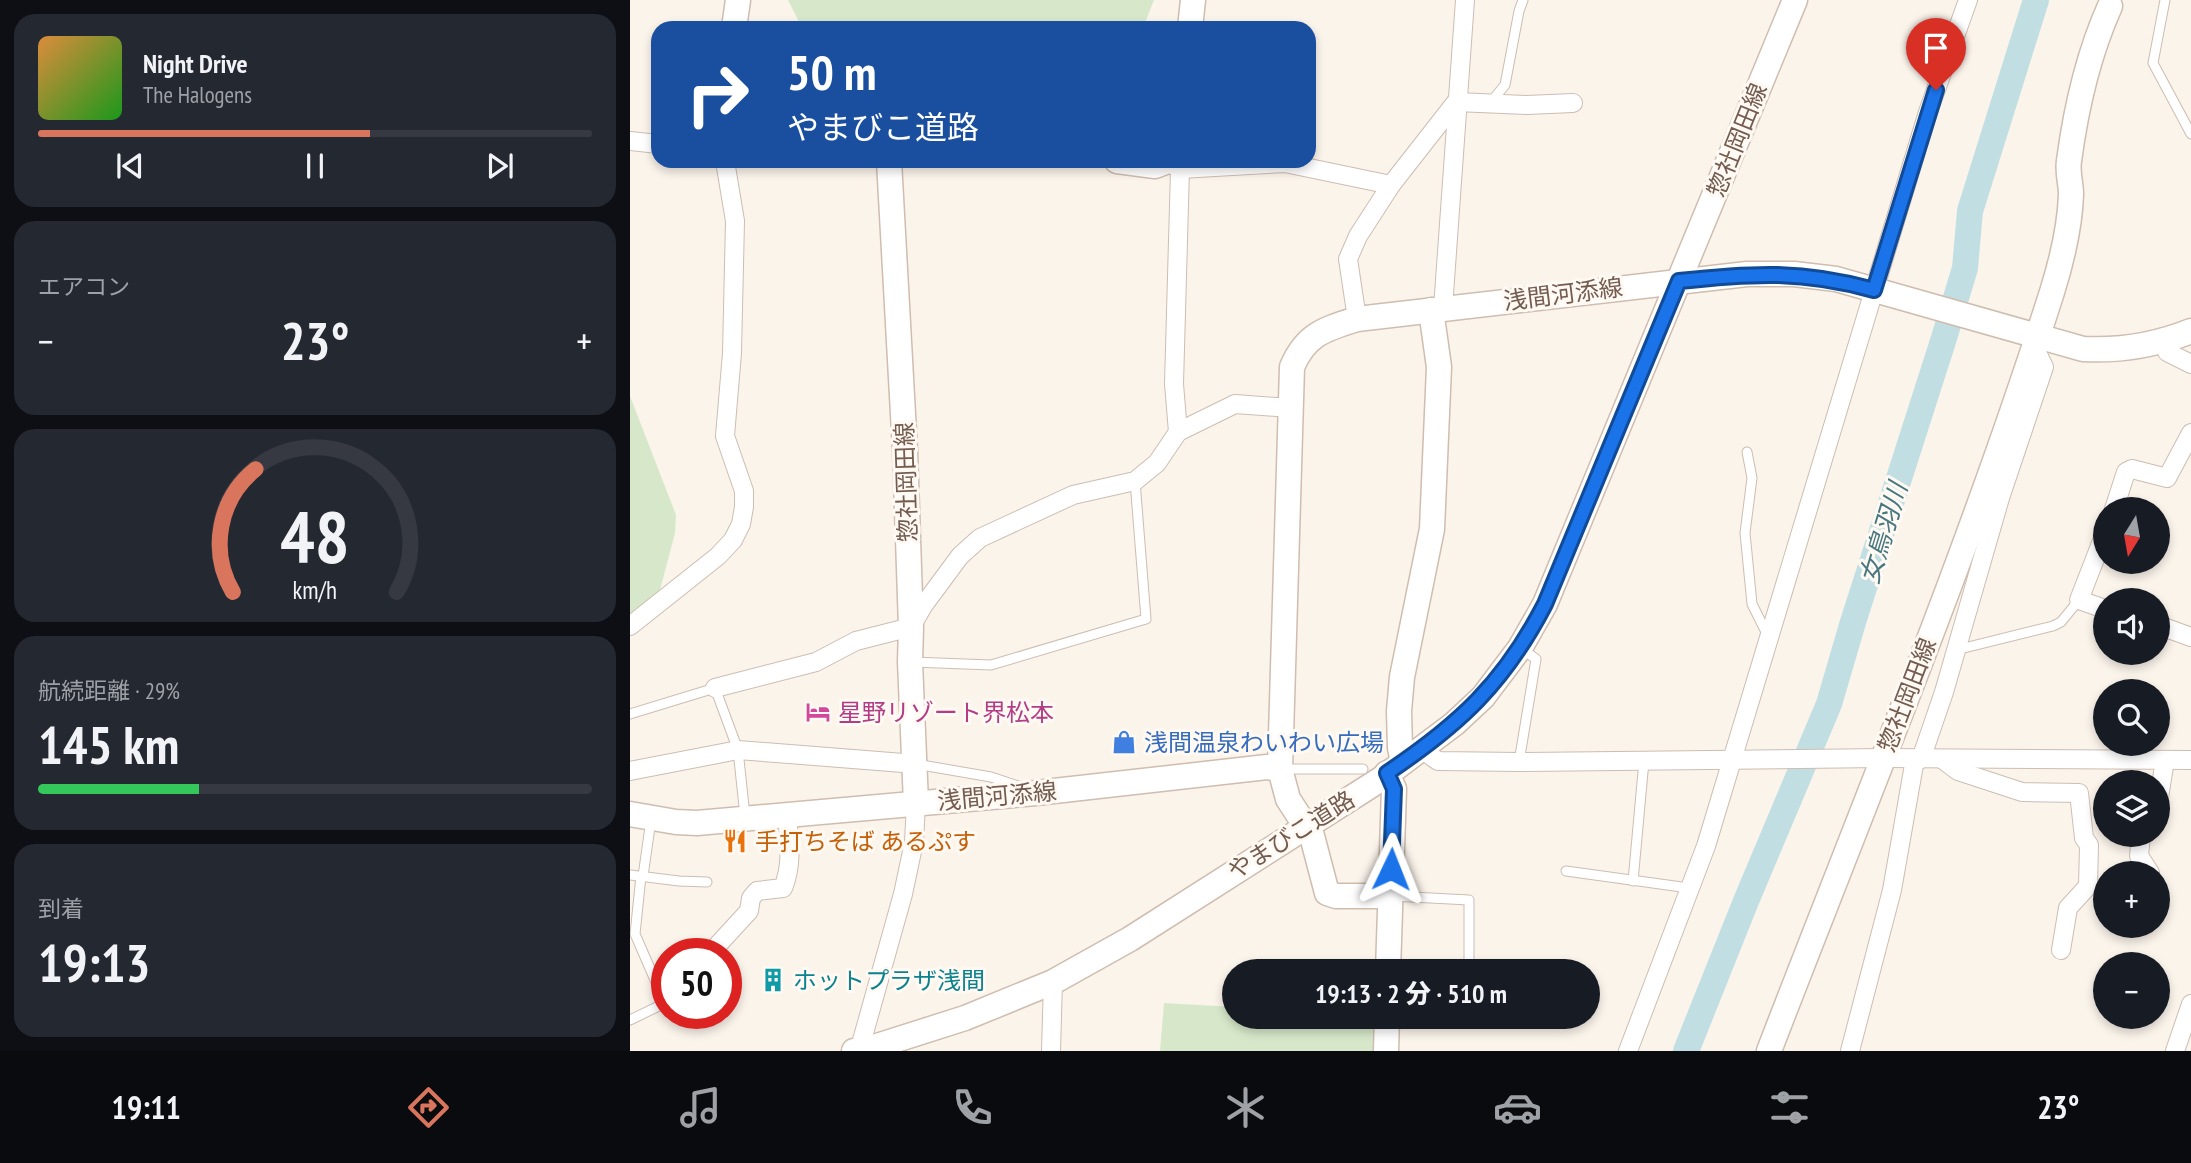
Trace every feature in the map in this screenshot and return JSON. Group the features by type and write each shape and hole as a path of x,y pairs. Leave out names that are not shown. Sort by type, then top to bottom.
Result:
{"main road":[{"path":"735,21 738,0"},
{"path":"1191,21 1193,0"},
{"name":"惣社岡田線","path":"1679,281 1795,0"},
{"name":"惣社岡田線","path":"1769,1051 1874,759 1956,565 2030,338 2066,241 2071,192 2082,168 2108,48 2110,3"},
{"name":"惣社岡田線","path":"889,168 905,450 916,803"},
{"name":"浅間河添線","path":"1390,896 1336,896 1327,893 1312,836 1288,799 1280,769 1292,367 1297,354 1321,330 1357,319 1437,309 1747,274 1794,274 1836,279 2030,338 2083,349 2106,350 2164,342 2191,331"},
{"name":"やまびこ道路","path":"857,1051 965,1018 1053,982 1130,939 1306,826 1454,724 1483,697 1520,648 1545,604 1679,281"},
{"path":"1388,959 1394,763 1400,747 1402,677 1432,529 1439,367 1437,309"},
{"name":"浅間河添線","path":"2139,346 2161,330 2191,316"},
{"name":"浅間河添線","path":"640,816 697,822 1036,793 1256,768 1280,769"},
{"path":"1386,1051 1387,1029"}],"street":[{"path":"1437,309 1465,0"},
{"path":"1628,1051 1737,760 1769,638 1879,291 1928,112 1968,0"},
{"path":"1456,102 1527,105 1573,103"},
{"path":"1357,319 1348,259 1358,236 1391,185 1456,102"},
{"path":"630,141 651,143"},
{"path":"630,626 718,556 733,540 743,515 744,491 725,436 732,353 735,221 726,168"},
{"path":"1172,168 1174,384 1178,432"},
{"path":"1308,168 1391,185"},
{"path":"1850,1051 1892,890 1918,759 1956,650 2000,498 2044,367 2030,338"},
{"path":"2164,342 2167,352 2191,364"},
{"path":"715,688 816,662 856,641 911,627 960,556 980,538 1073,495 1135,481 1157,463 1178,432 1235,404 1290,408"},
{"path":"2117,497 2126,472 2132,469 2167,478 2191,433"},
{"path":"2093,564 2079,600 2093,605"},
{"path":"2170,629 2191,637"},
{"path":"630,771 738,750 916,764"},
{"path":"1394,763 1874,759 2191,760"},
{"path":"1942,759 1958,771 2022,792 2079,793 2084,838 2089,845 2088,886 2068,908 2061,950"},
{"path":"2163,770 2165,760"},
{"path":"857,1051 903,894 914,842 916,803"},
{"path":"723,938 749,911 751,898 757,891 783,888 790,858 787,815"},
{"path":"1051,1051 1053,982"},
{"path":"2175,1051 2188,1025 2191,1004"}],"lane":[{"path":"1490,103 1505,85 1523,0"},
{"path":"2165,0 2153,64 2191,134"},
{"path":"1747,452 1752,478 1745,533 1752,604 1769,638"},
{"path":"910,662 991,665 1146,619 1135,481"},
{"path":"1956,650 2053,626 2061,622 2079,600"},
{"path":"1519,762 1536,659 1520,648"},
{"path":"630,714 715,688 738,750 745,818"},
{"path":"1633,881 1644,761"},
{"name":"浅間河添線","path":"1280,769 1394,763"},
{"path":"916,764 991,777 1036,793"},
{"path":"640,816 642,876 635,934 651,970"},
{"path":"1566,871 1689,888"},
{"path":"630,875 707,882"},
{"path":"1390,896 1469,900 1469,959"},
{"path":"630,1020 651,1010"}],"green space":[{"path":"788,0 1154,0 1146,21 798,21"},
{"path":"630,396 676,515 675,533 660,590 630,615"},
{"path":"1164,1003 1222,1006 1222,1029 1383,1029 1382,1051 1160,1051"}],"waterway":[{"name":"女鳥羽川","path":"1686,1051 1829,704 1965,268 1970,211 2036,0"}],"place":[{"name":"星野リゾート界松本","path":"818,712"},
{"name":"浅間温泉わいわい広場","path":"1124,742"},
{"name":"手打ちそば あるぷす","path":"735,841"},
{"name":"ホットプラザ浅間","path":"773,980"}],"route":[{"path":"1391,869 1394,789 1387,773 1454,724 1483,697 1534,626 1679,281 1747,274 1794,274 1836,279 1874,290 1936,90"}]}
